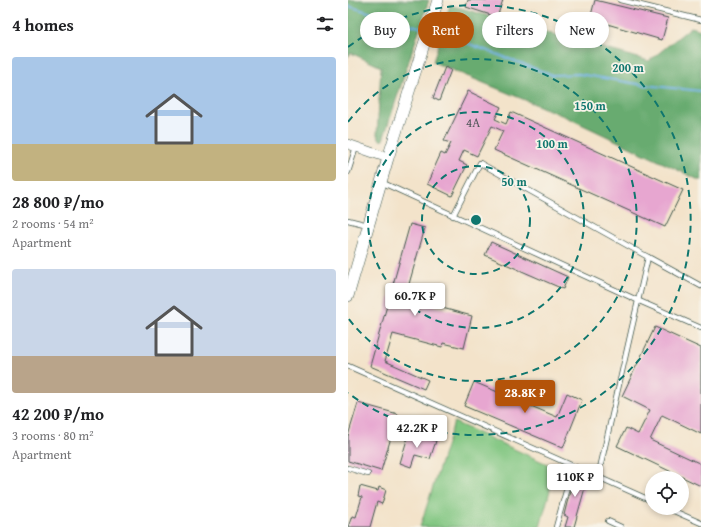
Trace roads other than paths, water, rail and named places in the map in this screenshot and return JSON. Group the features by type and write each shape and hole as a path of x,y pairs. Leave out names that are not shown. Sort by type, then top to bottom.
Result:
{"street":[{"path":"348,296 388,158 438,0"},
{"path":"352,145 388,158"}],"lane":[{"path":"620,0 701,20"},
{"path":"348,172 352,145"},
{"path":"453,216 480,163 701,286"},
{"path":"382,182 453,216 701,328"},
{"path":"348,220 369,226"},
{"path":"598,477 648,257"},
{"path":"348,366 645,498"},
{"path":"556,527 573,466"},
{"path":"348,468 368,474"},
{"path":"683,515 701,523"},
{"path":"608,521 621,527"}],"waterway":[{"path":"348,6 418,27"},
{"path":"474,46 552,75 579,74 644,85 701,91"}]}
